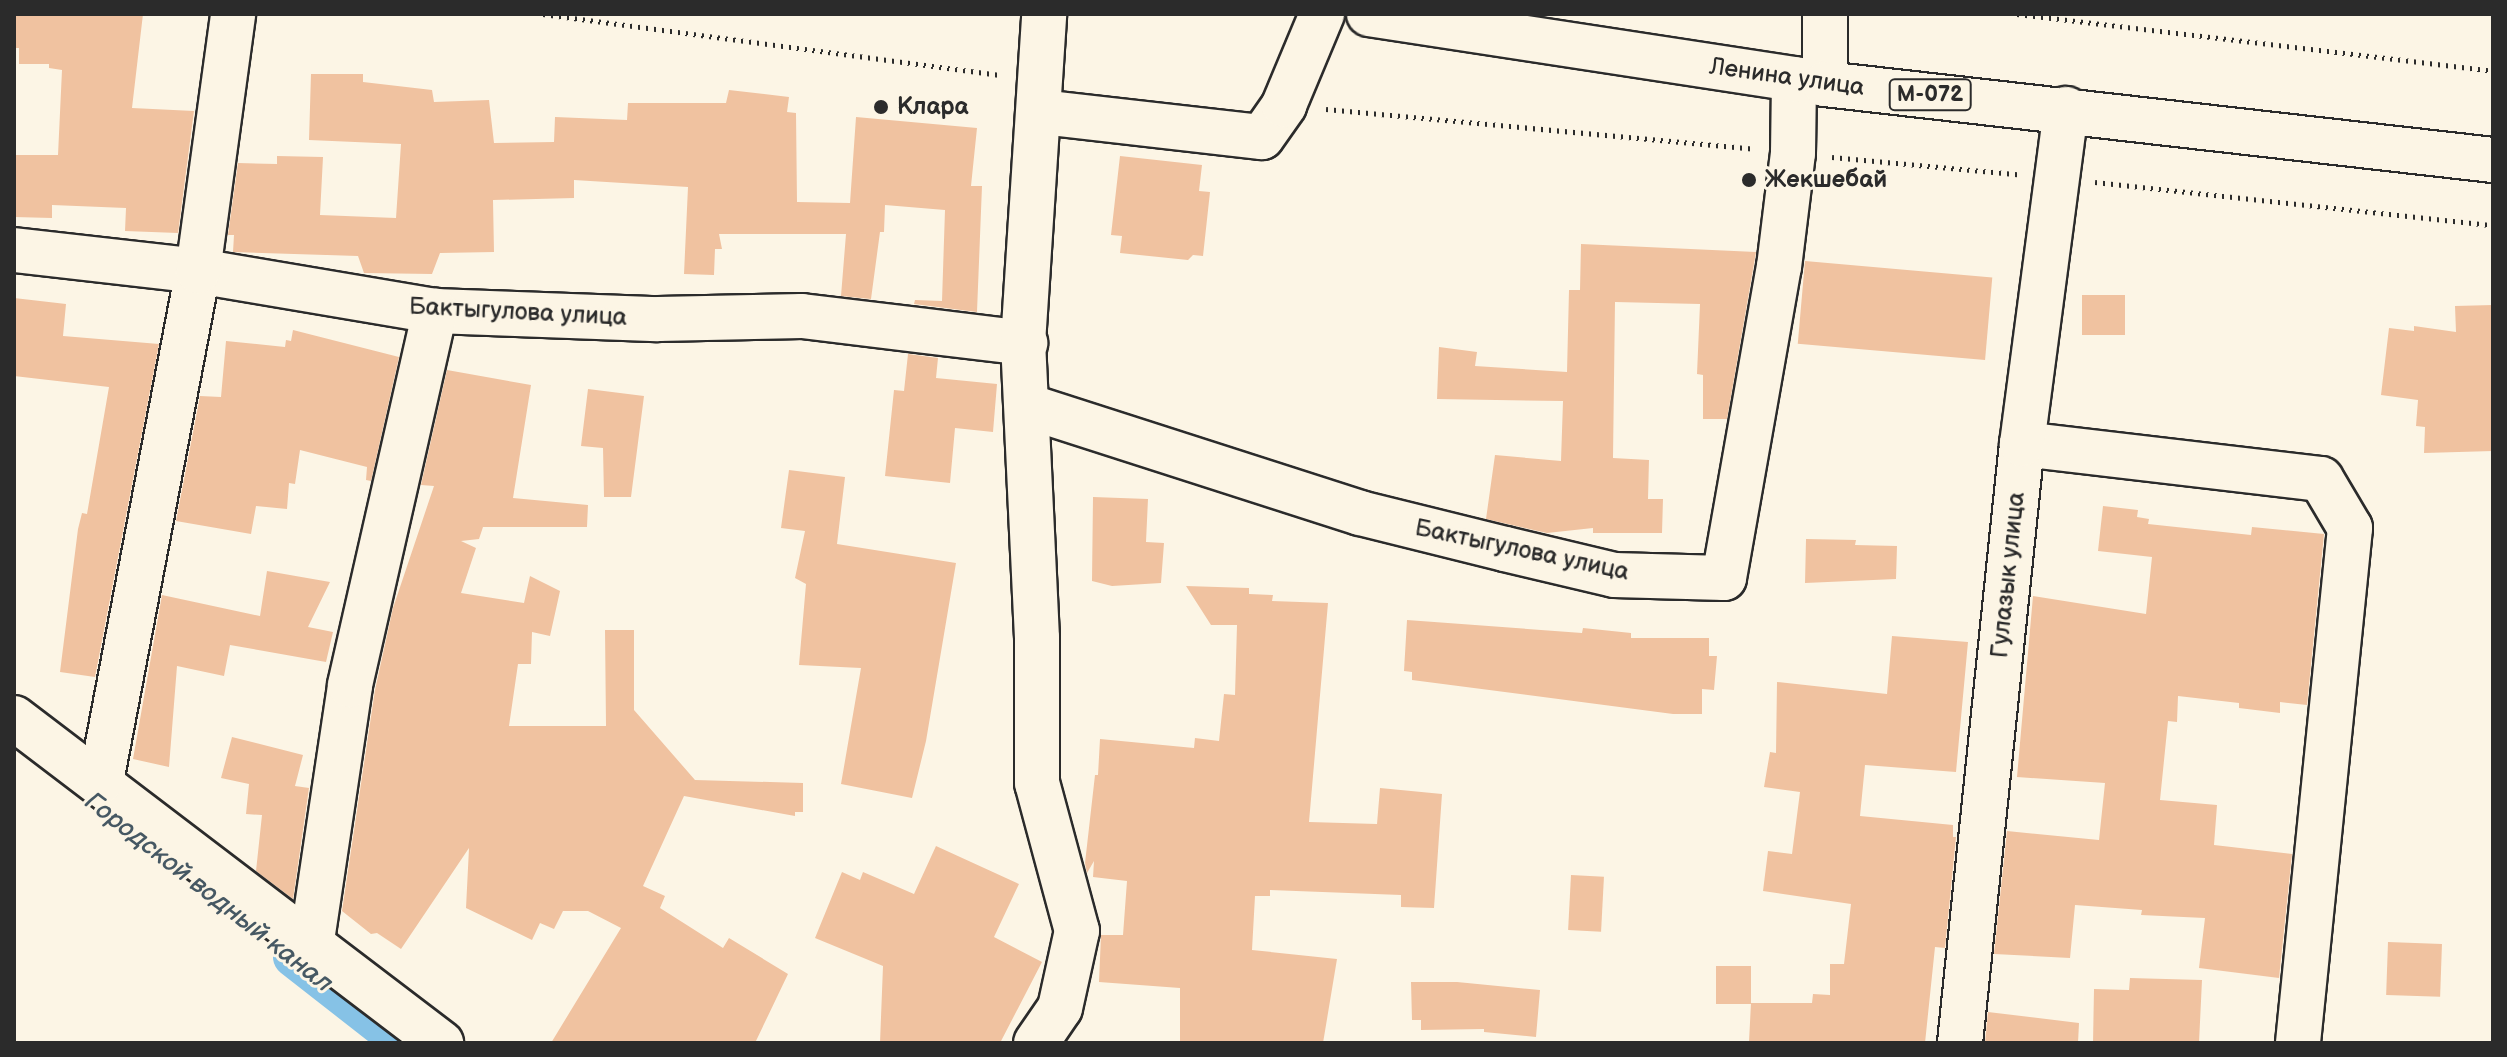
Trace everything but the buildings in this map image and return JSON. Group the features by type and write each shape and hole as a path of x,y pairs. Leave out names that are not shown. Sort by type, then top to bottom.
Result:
{"street":[{"path":"101,781 198,271 233,14"},
{"path":"1036,1043 1060,1025 1077,931 1037,783 1037,638 1025,343 1042,96 1044,14"},
{"path":"1042,96 1262,137 1284,105 1322,14"},
{"name":"Ленина улица","path":"1369,14 1810,81 2493,160"},
{"name":"Бактыгулова улица","path":"1027,406 1360,513 1614,575 1724,578 1779,267 1793,153 1825,14"},
{"name":"Гулазык улица","path":"1960,1043 2022,444 2066,109"},
{"name":"Бактыгулова улица","path":"14,250 198,271 435,311 658,319 802,316 1025,343"},
{"path":"311,947 350,685 435,311"},
{"path":"2022,444 2321,479 2350,528 2298,1043"},
{"path":"14,718 101,781 311,947 441,1043"}],"path":[{"path":"543,14 1042,96"},
{"path":"2017,14 2493,71"},
{"path":"1284,105 2059,178 2493,225"}],"waterway":[{"name":"Городской водный канал","path":"293,957 403,1043"}],"place":[{"name":"Клара","path":"881,107"},
{"name":"Жекшебай","path":"1749,180"}]}
